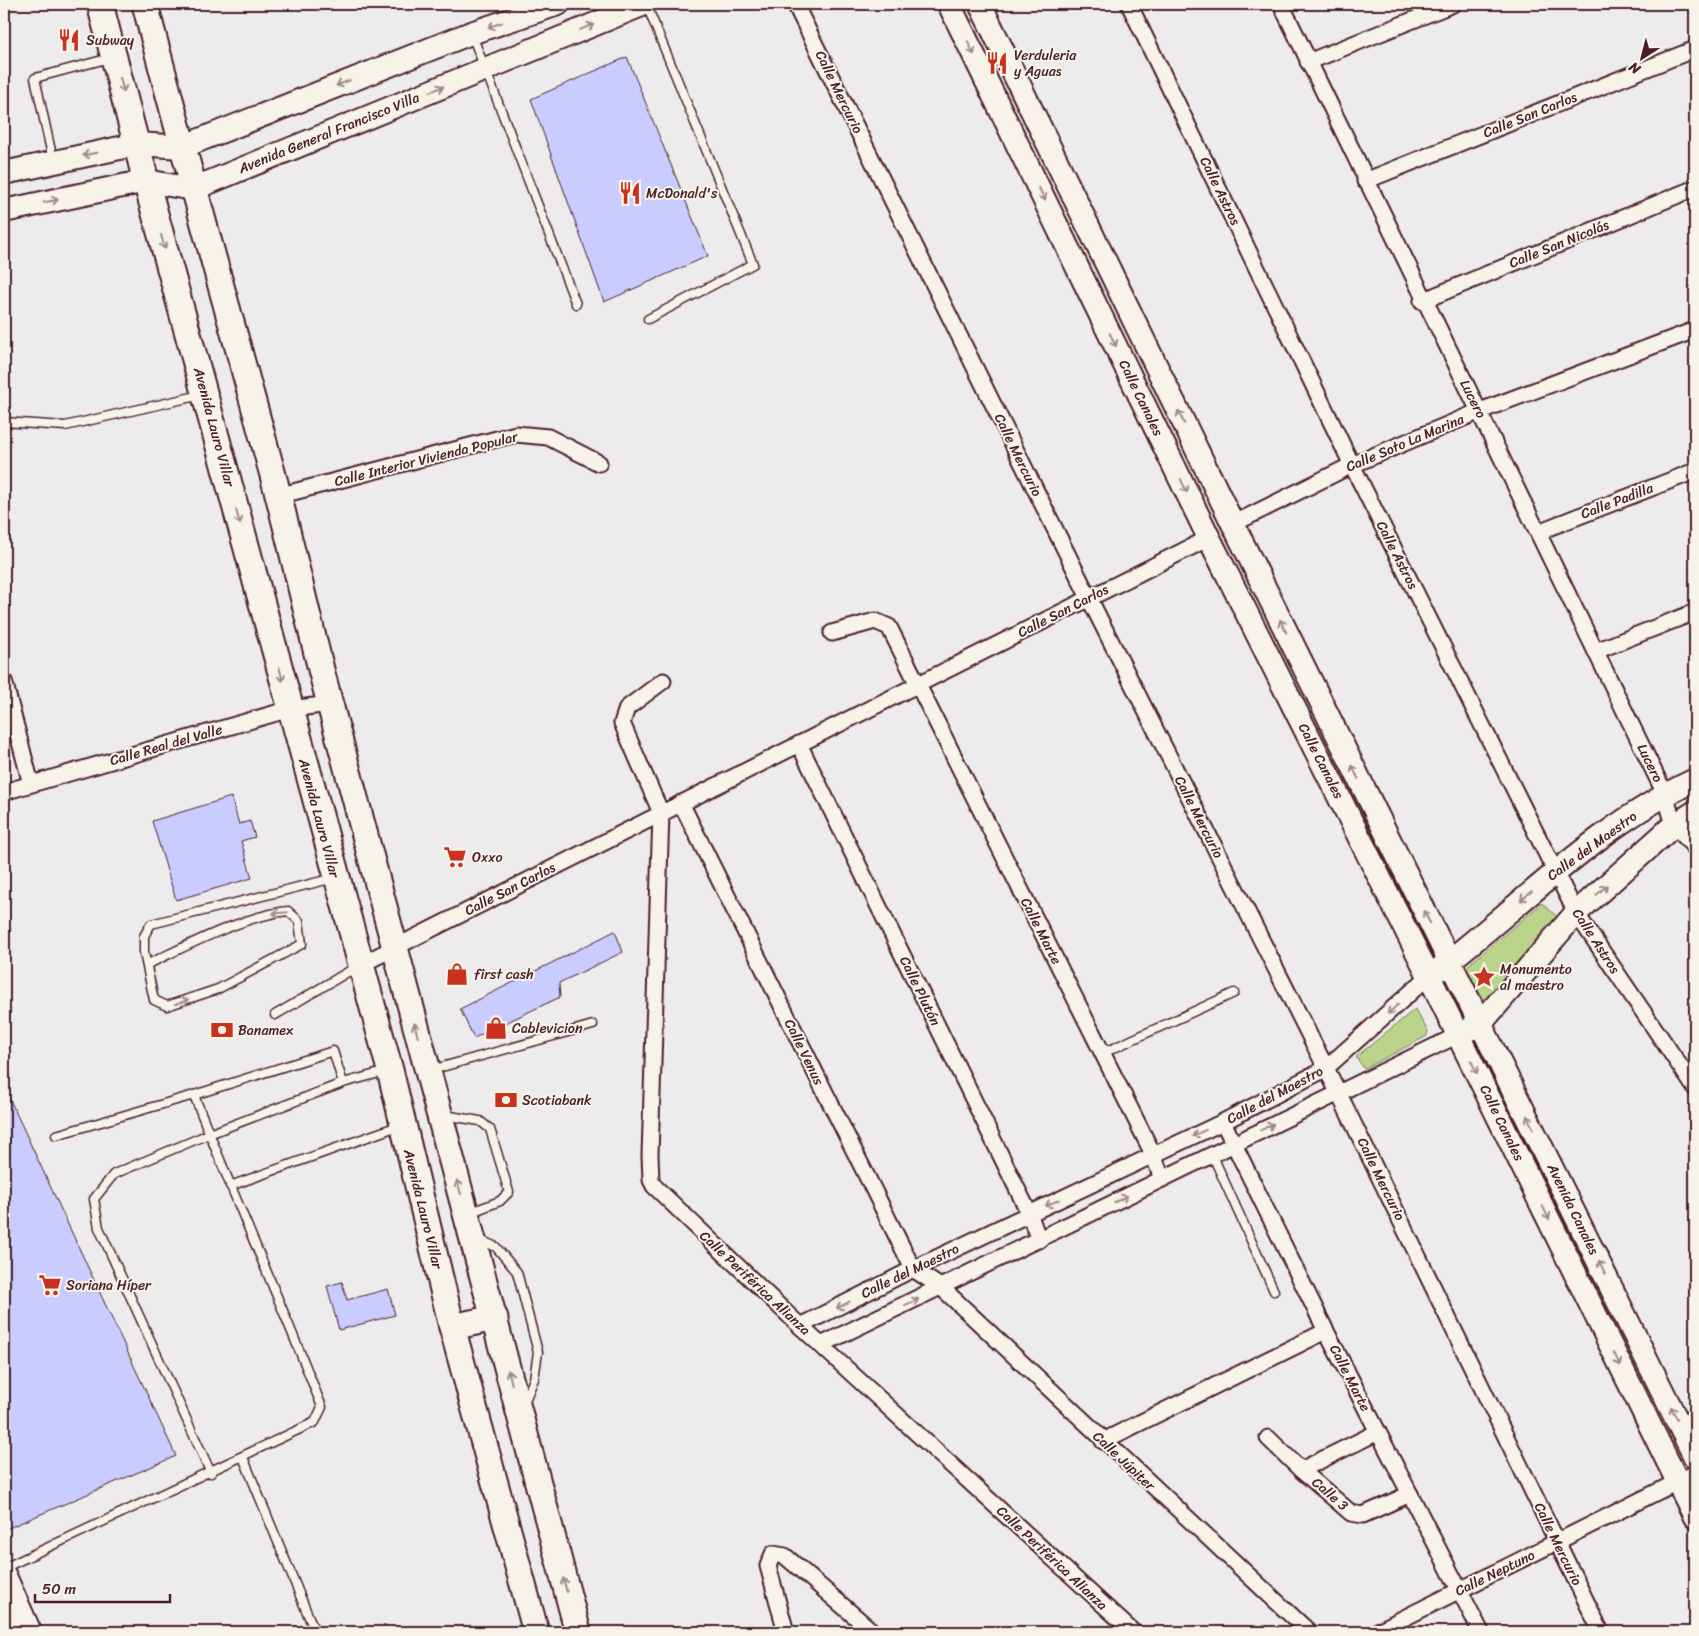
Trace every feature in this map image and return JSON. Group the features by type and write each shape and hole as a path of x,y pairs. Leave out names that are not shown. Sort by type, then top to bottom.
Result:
{"main road":[{"name":"Avenida Lauro Villar","path":"100,4 138,144 146,181 390,1070 452,1327 536,1632"},
{"path":"145,4 193,189 278,496 330,704 427,1072 467,1213 578,1632"},
{"path":"4,173 138,144 182,146 471,33 558,4"},
{"name":"Avenida General Francisco Villa","path":"193,189 645,4"},
{"name":"Calle Canales","path":"950,4 1209,538 1458,1035 1686,1477 1695,1517"},
{"name":"Calle Canales","path":"980,4 1233,524 1449,961"},
{"path":"4,211 146,181 193,189"},
{"path":"1209,538 1233,524"},
{"name":"Calle del Maestro","path":"1429,976 1556,870 1665,794 1695,780"},
{"name":"Calle del Maestro","path":"1458,1035 1481,1023 1576,913 1674,825 1695,812"},
{"name":"Avenida Canales","path":"1449,961 1695,1457"},
{"path":"452,1327 495,1318"},
{"path":"4,1574 30,1632"},
{"path":"4,1623 8,1632"}],"street":[{"name":"Calle Mercurio","path":"795,4 1089,598 1338,1092 1601,1632"},
{"name":"Calle Astros","path":"1129,4 1352,465 1576,913 1695,1088"},
{"name":"Lucero","path":"1281,4 1422,300 1480,411 1665,794 1674,825"},
{"path":"1308,62 1453,4"},
{"name":"Calle San Carlos","path":"1365,181 1695,49"},
{"name":"Calle San Nicolás","path":"1422,300 1695,188"},
{"name":"Calle Soto La Marina","path":"1233,524 1352,465 1480,411 1695,330"},
{"name":"Calle Interior Vivienda Popular","path":"278,496 516,434 548,437 599,462"},
{"name":"Calle Padilla","path":"1538,532 1695,471"},
{"name":"Calle San Carlos","path":"360,964 1209,538"},
{"path":"1596,651 1695,612"},
{"path":"832,633 876,621 889,628 917,685"},
{"path":"4,681 31,784"},
{"path":"661,813 622,723 627,708 663,681"},
{"name":"Calle Marte","path":"917,685 1103,1053 1153,1154 1162,1179"},
{"name":"Calle Real del Valle","path":"4,792 290,709 330,704"},
{"name":"Calle Plutón","path":"799,744 1029,1214 1039,1240"},
{"name":"Calle Venus","path":"680,803 913,1269"},
{"name":"Calle Periférica Alianza","path":"661,813 650,1155 651,1180 662,1196 800,1326 1131,1632"},
{"path":"1674,825 1695,848"},
{"name":"Calle del Maestro","path":"800,1326 913,1269 1223,1122 1325,1069 1429,976"},
{"name":"Calle del Maestro","path":"821,1345 942,1288 1338,1092 1458,1035"},
{"name":"Calle Marte","path":"1223,1122 1326,1331 1481,1632"},
{"path":"913,1269 942,1288"},
{"name":"Calle Júpiter","path":"942,1288 1103,1441 1309,1632"},
{"path":"1103,1441 1326,1331"},
{"name":"Calle 3","path":"1378,1432 1302,1470 1351,1513 1362,1515 1410,1494"},
{"path":"1268,1438 1302,1470"},
{"name":"Calle Neptuno","path":"1376,1632 1686,1477"},
{"path":"786,1632 768,1566 773,1554 785,1556 873,1632"}],"lane":[{"path":"645,4 753,264 648,319"},
{"path":"471,33 576,304"},
{"path":"53,162 35,78 114,57"},
{"path":"4,422 64,426 205,394"},
{"path":"148,964 231,928 272,913 288,912 299,921 302,944 218,989 167,1006 154,1000 148,964 144,953 144,936 152,924 336,878"},
{"path":"275,1014 360,964"},
{"path":"1103,1053 1234,993"},
{"path":"427,1072 593,1025"},
{"path":"56,1135 194,1096 333,1051 343,1083"},
{"path":"211,1473 99,1228 94,1200 114,1174 209,1134 343,1083 390,1070"},
{"path":"4,1568 211,1473 315,1422 322,1407 272,1281 230,1186 194,1096"},
{"path":"439,1114 480,1121 490,1129 509,1192 500,1202 467,1213"},
{"path":"230,1186 403,1124"},
{"path":"1212,1154 1274,1291"},
{"path":"473,1237 496,1247 517,1272 538,1352 534,1379 520,1414"},
{"path":"243,1457 315,1632"}],"green space":[{"path":"1542,903 1560,919 1485,1009 1460,972"},
{"path":"1415,1009 1428,1031 1427,1036 1364,1069 1356,1057"}],"building":[{"path":"627,57 708,256 604,302 531,99"},
{"path":"231,797 239,824 250,821 255,837 241,841 252,878 176,900 152,821"},
{"path":"615,931 623,952 559,983 560,997 474,1038 460,1009"},
{"name":"Soriana Híper","path":"4,1087 176,1456 4,1530"},
{"path":"342,1282 347,1300 388,1289 395,1315 339,1330 327,1286"}],"place":[{"name":"Subway","path":"69,40"},
{"name":"Verduleria y Aguas","path":"997,63"},
{"name":"McDonald's","path":"630,193"},
{"name":"Oxxo","path":"455,857"},
{"name":"first cash","path":"457,974"},
{"name":"Monumento al maestro","path":"1484,977"},
{"name":"Cablevicion","path":"496,1028"},
{"name":"Banamex","path":"222,1030"},
{"name":"Scotiabank","path":"506,1100"},
{"name":"Soriana Híper","path":"50,1285"}]}
